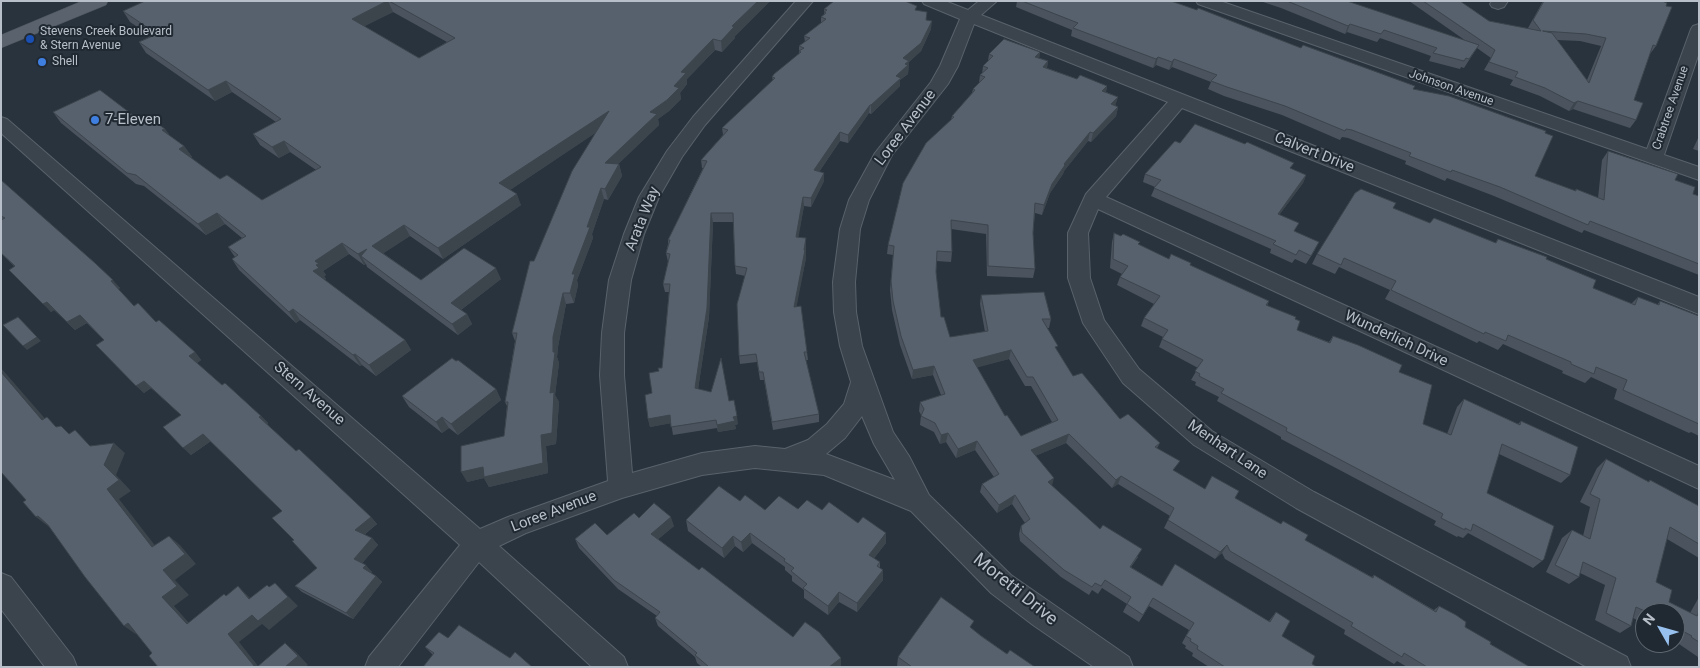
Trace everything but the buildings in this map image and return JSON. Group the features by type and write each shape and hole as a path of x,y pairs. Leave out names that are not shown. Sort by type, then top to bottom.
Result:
{"main road":[{"path":"1,22 54,1"},
{"path":"1,42 99,1"}],"street":[{"name":"Arata Way","path":"621,487 612,375 613,333 620,280 648,197 679,148 700,121 805,1"},
{"name":"Calvert Drive","path":"930,1 1699,306"},
{"path":"969,17 989,1"},
{"name":"Johnson Avenue","path":"1204,1 1699,174"},
{"name":"Loree Avenue","path":"920,503 883,436 862,384 845,312 844,282 850,230 859,200 872,174 902,128 940,84 950,66 969,17"},
{"name":"Crabtree Avenue","path":"1653,158 1699,28"},
{"name":"Menhart Lane","path":"1178,100 1093,199 1078,233 1079,278 1094,323 1131,376 1203,438 1306,500 1617,667"},
{"name":"Stern Avenue","path":"1,123 478,543 614,667"},
{"name":"Wunderlich Drive","path":"1093,199 1699,478"},
{"name":"Loree Avenue","path":"786,459 817,447 836,431 854,408 862,384"},
{"name":"Loree Avenue","path":"379,667 478,543 517,525 621,487 702,464 755,457 825,464 920,503"},
{"name":"Moretti Drive","path":"920,503 978,563 1002,584 1043,615 1120,667"},
{"path":"1,586 63,667"}],"place":[{"name":"Stevens Creek Boulevard & Stern Avenue","path":"30,39"},
{"name":"Shell","path":"42,62"},
{"name":"7-Eleven","path":"95,120"}]}
